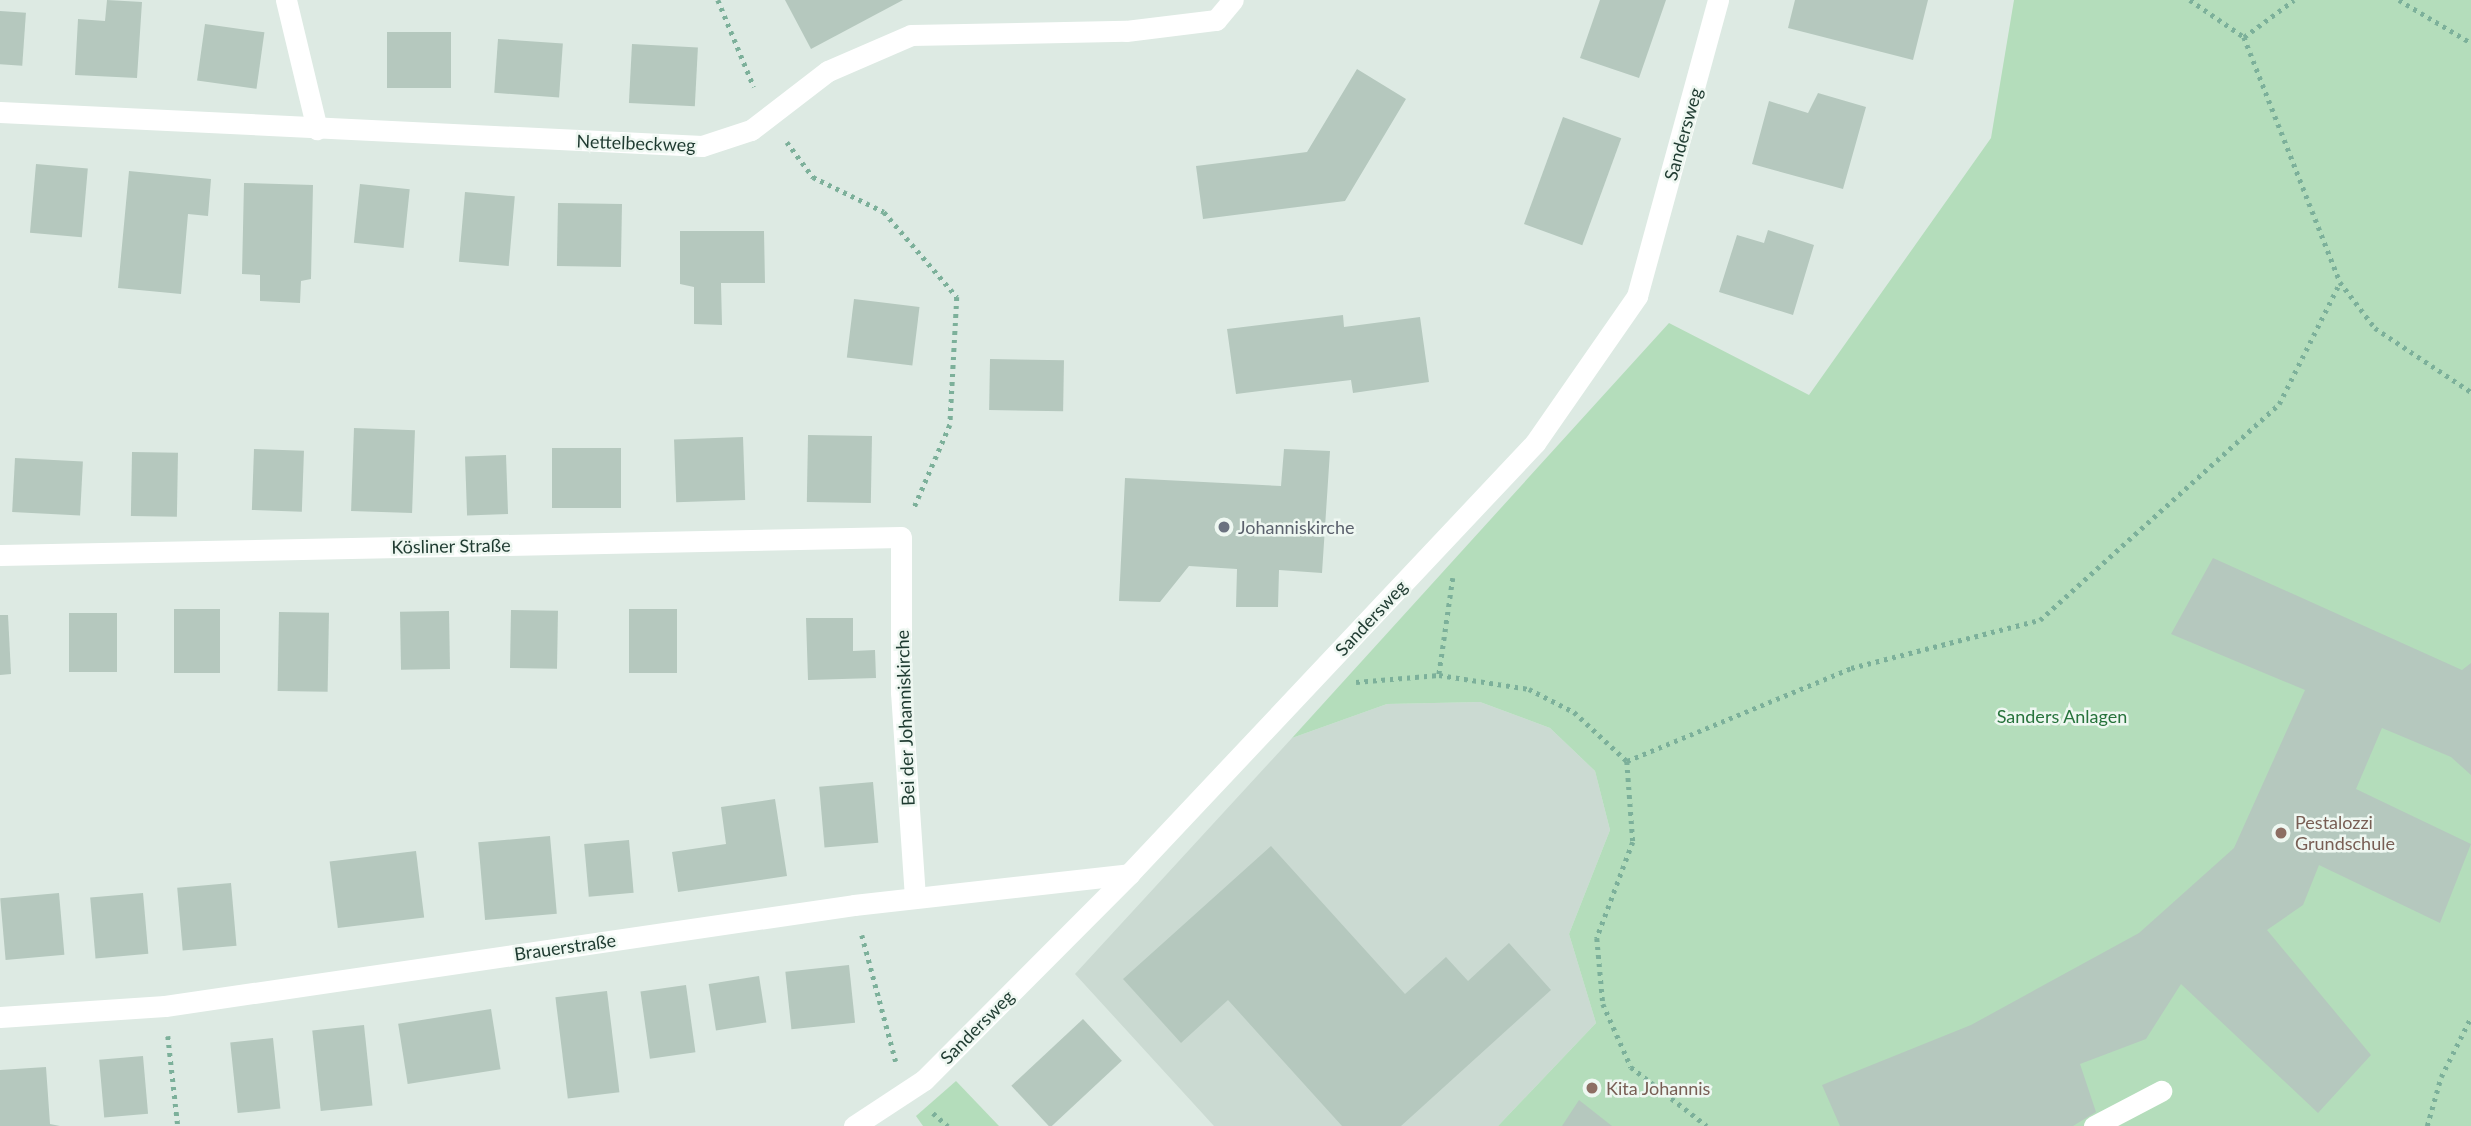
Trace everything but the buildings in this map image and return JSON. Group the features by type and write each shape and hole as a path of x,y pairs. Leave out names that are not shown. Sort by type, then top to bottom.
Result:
{"street":[{"path":"286,0 317,129"},
{"name":"Nettelbeckweg","path":"0,113 702,146 751,130 828,71 911,34 1126,31 1216,20 1233,0"},
{"name":"Sandersweg","path":"855,1126 910,1092 1129,874 1535,443 1637,296 1718,0"},
{"name":"Kösliner Straße","path":"0,555 901,537"},
{"name":"Bei der Johanniskirche","path":"901,537 901,692 915,898"},
{"name":"Brauerstraße","path":"0,1017 164,1006 853,905 1129,874"},
{"path":"2094,1126 2161,1091"}],"path":[{"path":"718,0 766,116 813,177 884,212 957,297 950,425 901,537"},
{"path":"2190,0 2244,37 2340,282 2375,328 2471,392"},
{"path":"2244,37 2294,0"},
{"path":"2399,0 2471,43"},
{"path":"1627,761 1851,668 2040,621 2279,404 2340,282"},
{"path":"1439,675 1462,522"},
{"path":"1306,686 1439,675 1528,689 1574,712 1627,761 1633,842 1597,938 1603,1004 1630,1067 1707,1126"},
{"path":"853,905 898,1072 910,1092"},
{"path":"164,1006 178,1126"},
{"path":"2427,1126 2441,1077 2471,1017"}],"shaded area":[{"path":"1480,702 1550,728 1595,771 1610,830 1569,934 1596,1023 1498,1126 1214,1126 1075,974 1292,738 1387,704"}],"green space":[{"name":"Sanders Anlagen","path":"2014,0 2471,0 2471,1126 1498,1126 1596,1023 1569,934 1610,830 1595,771 1550,728 1480,702 1387,704 1292,738 1669,323 1809,395 1991,138"},
{"path":"956,1081 999,1126 923,1126 916,1116"}],"place":[{"name":"Johanniskirche","path":"1224,527"},
{"name":"Pestalozzi Grundschule","path":"2281,833"},
{"name":"Kita Johannis","path":"1592,1088"}]}
